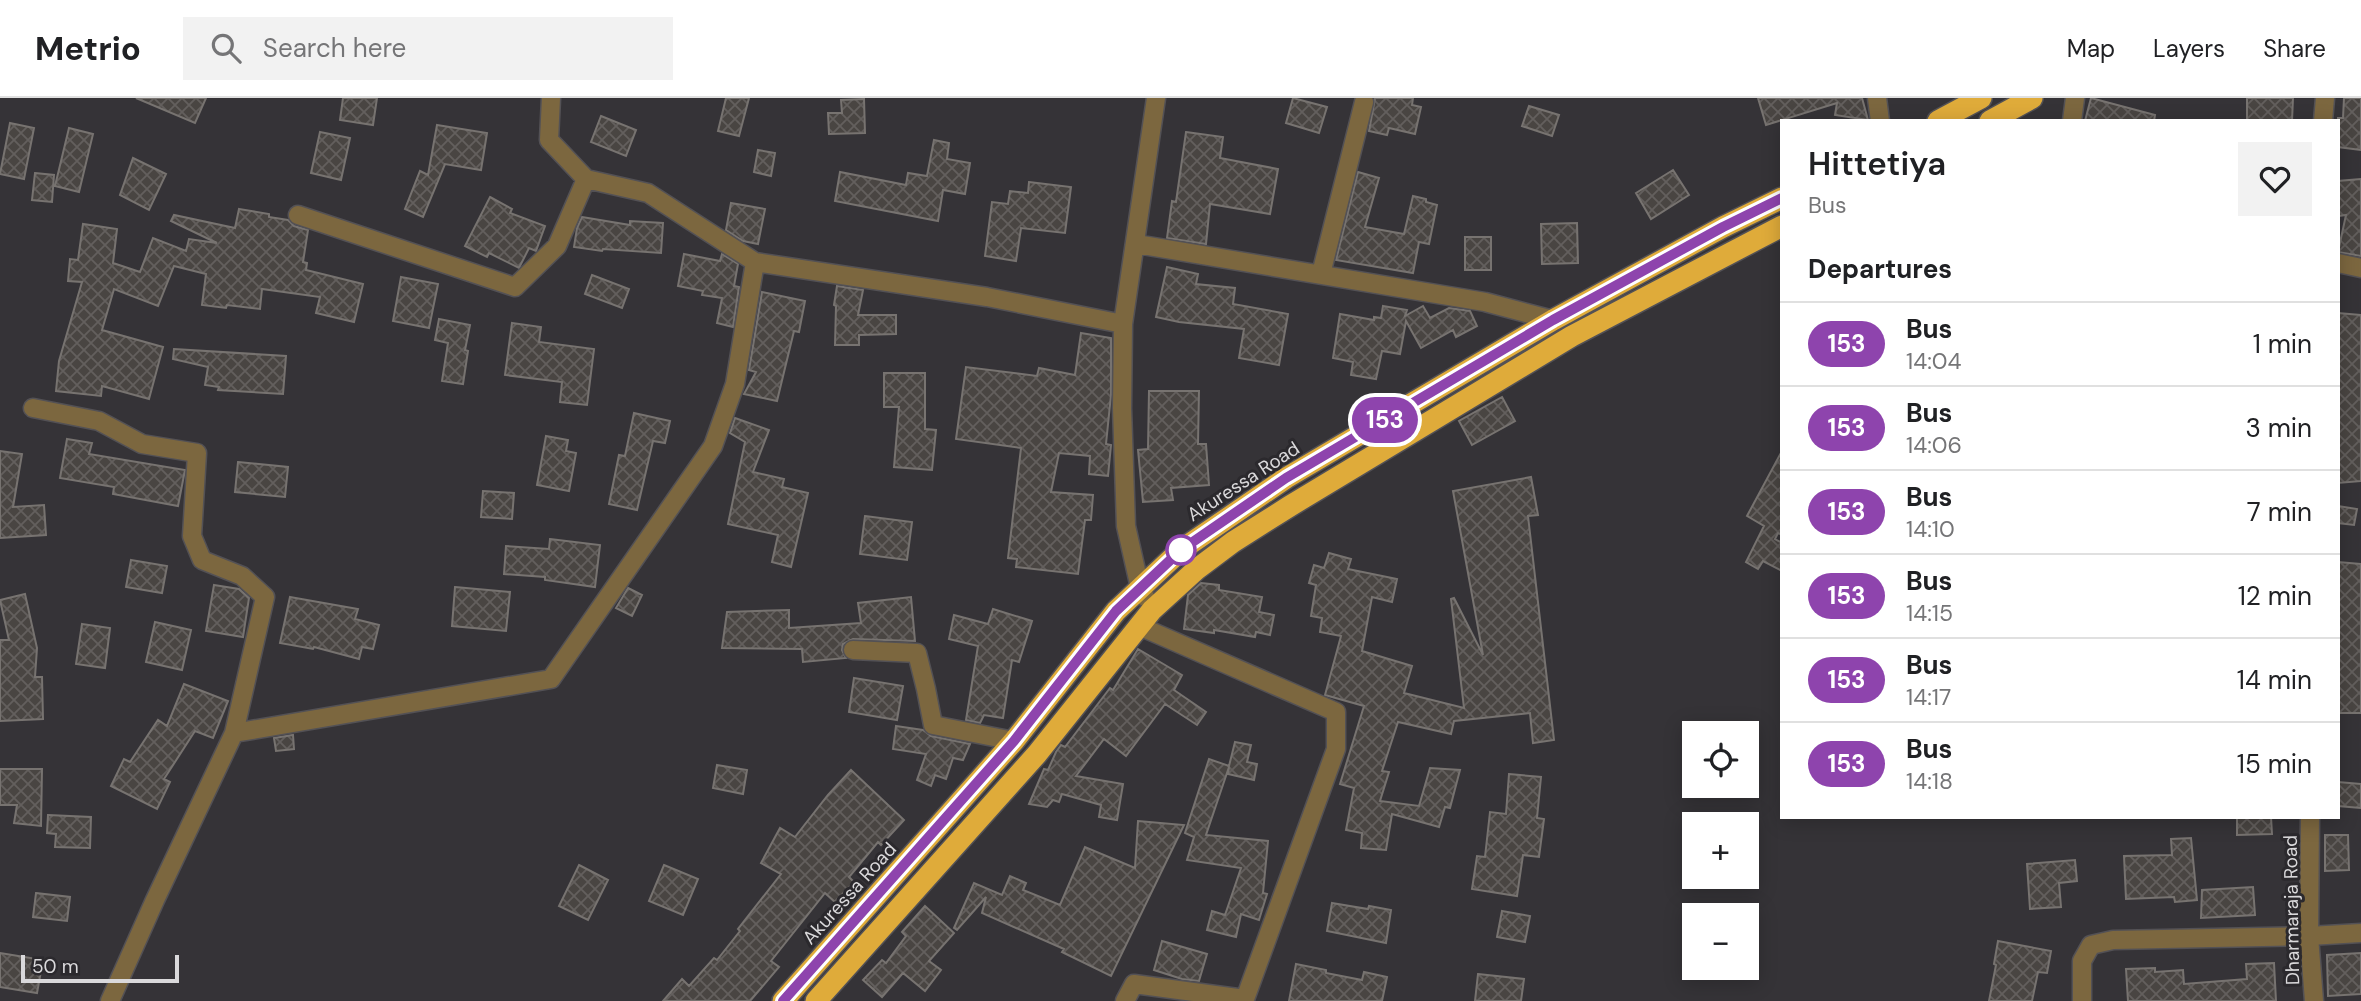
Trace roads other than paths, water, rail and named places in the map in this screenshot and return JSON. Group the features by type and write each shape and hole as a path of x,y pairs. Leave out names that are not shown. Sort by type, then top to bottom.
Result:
{"highway":[{"path":"1942,119 1981,98"},
{"path":"1994,119 2032,98"},
{"name":"Akuressa Road","path":"783,1001 1014,741 1116,611 1181,550 1286,478 1553,320 1780,199"},
{"path":"1723,227 1734,249"},
{"path":"816,1001 1038,754 1145,618 1197,569 1290,506 1572,336 1780,227"}],"street":[{"path":"551,98 549,140 586,179 648,193 755,262 987,297 1123,324"},
{"path":"1125,1001 1134,984 1245,999 1336,749 1336,712 1145,618 1126,526 1122,408 1123,324 1156,98"},
{"path":"1877,98 1880,119"},
{"path":"2072,119 2075,98"},
{"path":"2323,119 2325,98"},
{"path":"1321,274 1364,102"},
{"path":"298,215 515,287 557,246 586,179"},
{"path":"1136,244 1485,302 1553,320"},
{"path":"234,733 551,679 713,446 735,384 755,262"},
{"path":"2340,263 2361,268"},
{"path":"33,408 99,421 142,444 197,453 192,536 202,560 242,576 265,597 234,733 110,1001"},
{"path":"853,650 917,653 933,725 1014,741"},
{"name":"Dharmaraja Road","path":"2310,819 2309,936 2314,1001"},
{"path":"2082,1001 2082,961 2091,945 2113,940 2361,933"}]}
